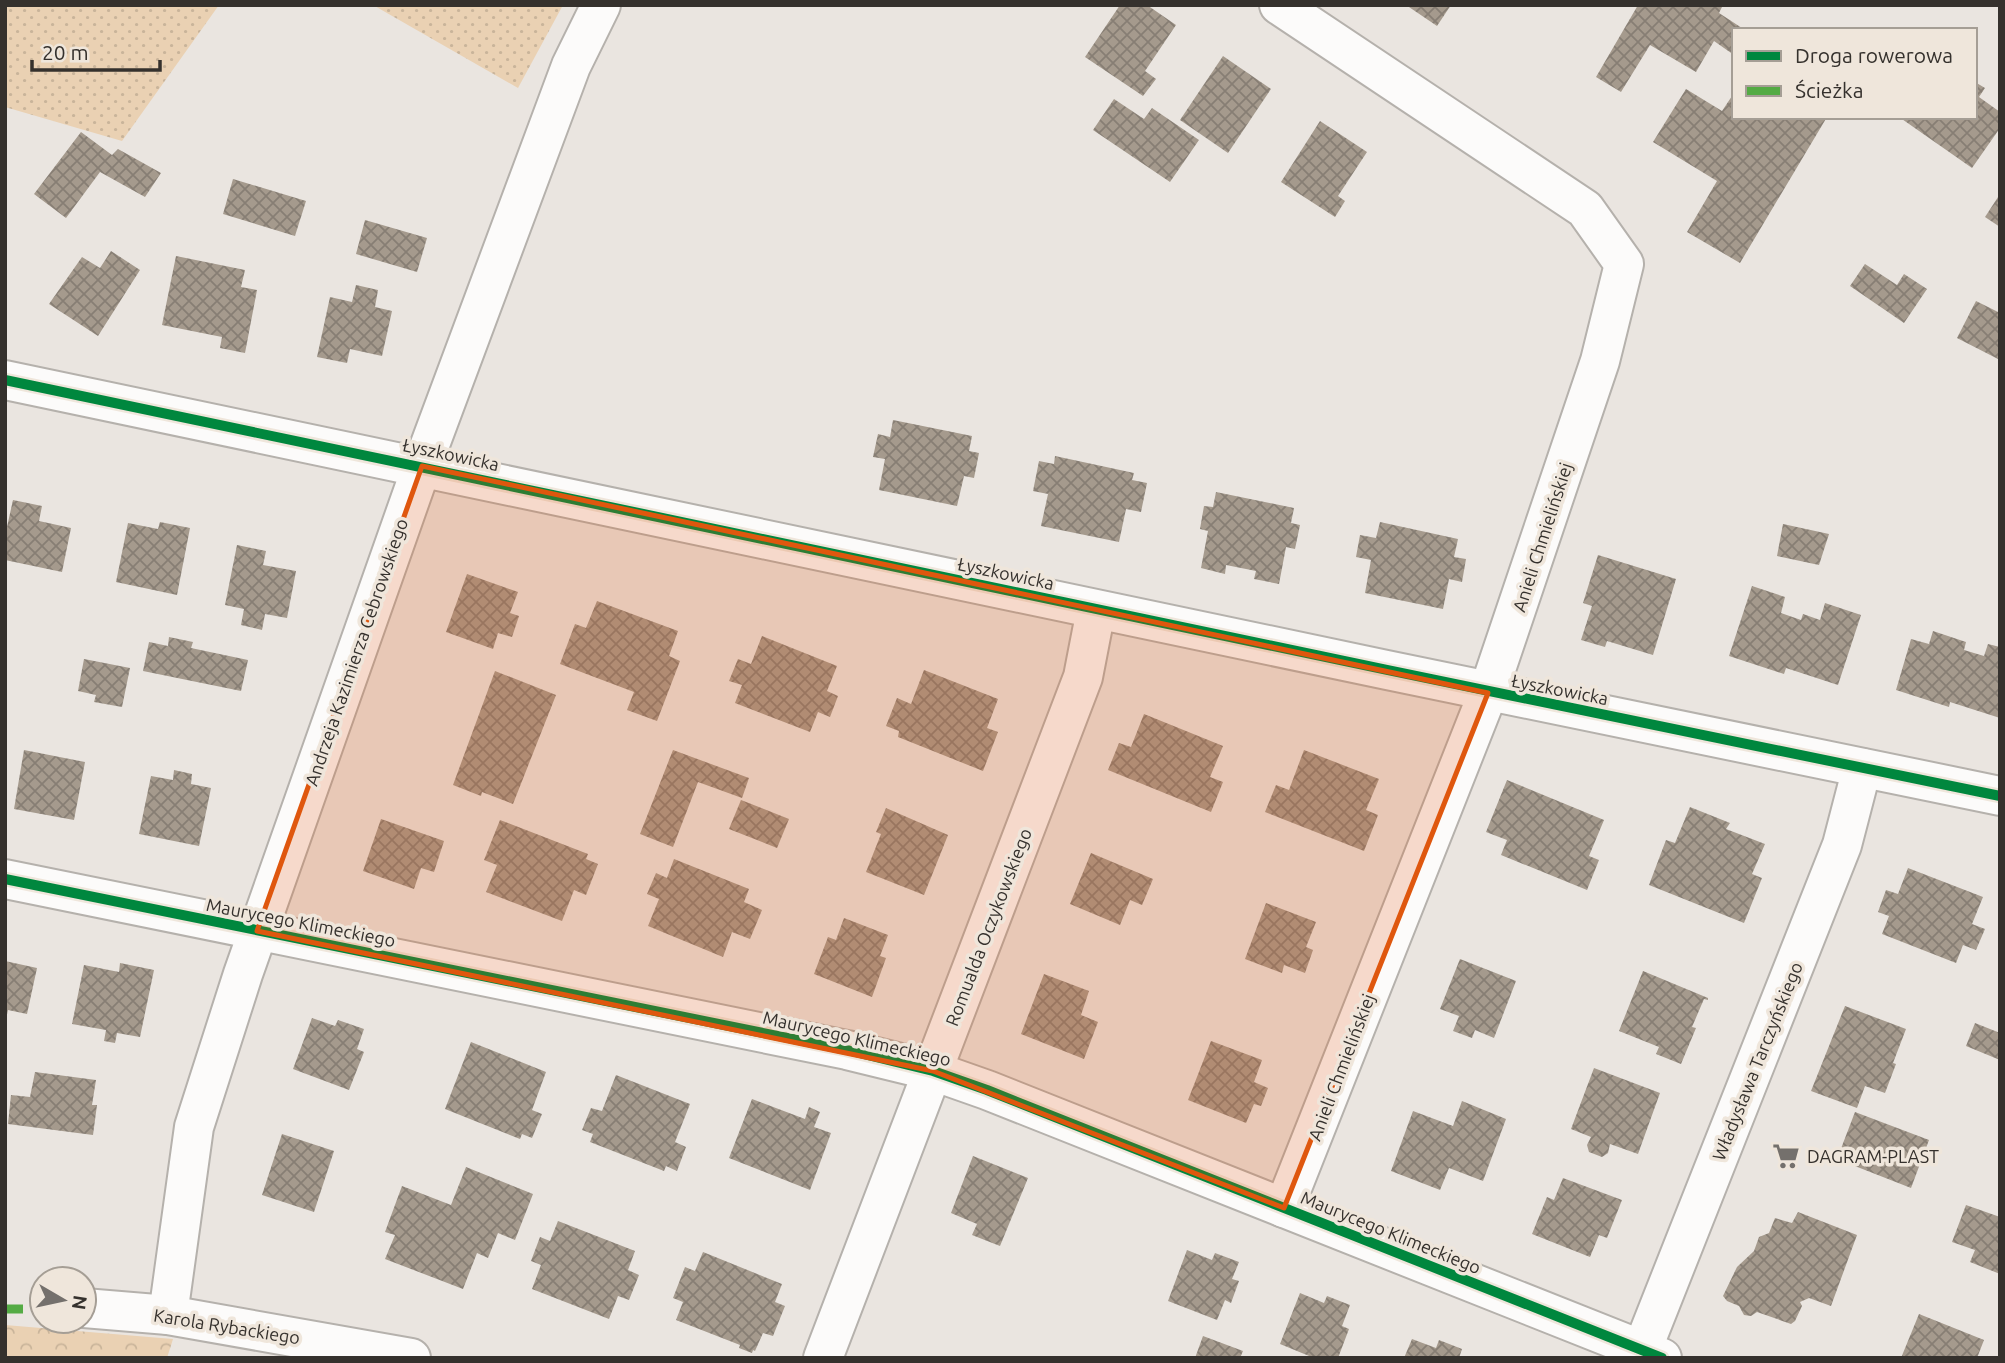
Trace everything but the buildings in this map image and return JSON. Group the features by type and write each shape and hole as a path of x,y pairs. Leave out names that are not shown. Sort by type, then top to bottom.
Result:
{"street":[{"name":"Andrzeja Kazimierza Cebrowskiego","path":"168,1315 194,1127 257,931 422,466 571,66 601,5"},
{"name":"Anieli Chmielińskiej","path":"1279,5 1585,209 1623,264 1600,360 1488,693 1284,1208"},
{"name":"Łyszkowicka","path":"5,380 1488,693 2000,796"},
{"name":"Romualda Oczykowskiego","path":"823,1358 1083,677 1096,610"},
{"name":"Władysława Tarczyńskiego","path":"1652,1354 1842,845 1862,768"},
{"name":"Maurycego Klimeckiego","path":"5,879 847,1050 933,1071 988,1090 1652,1354"},
{"name":"Karola Rybackiego","path":"98,1309 168,1315 411,1358"}],"highlighted area":[{"path":"422,466 1488,693 1284,1208 933,1071 257,931"}],"green space":[{"path":"5,5 219,5 122,141 5,107"},
{"path":"373,5 563,5 518,88"},
{"path":"5,1325 28,1327 28,1335 98,1335 98,1333 173,1339 167,1358 5,1358"}],"marked path":[{"path":"5,1309 28,1309"}],"cycle path":[{"path":"5,380 2000,796"},
{"path":"5,879 847,1050 933,1071 987,1090 1662,1358"}],"place":[{"name":"DAGRAM-PLAST","path":"1786,1156"}]}
